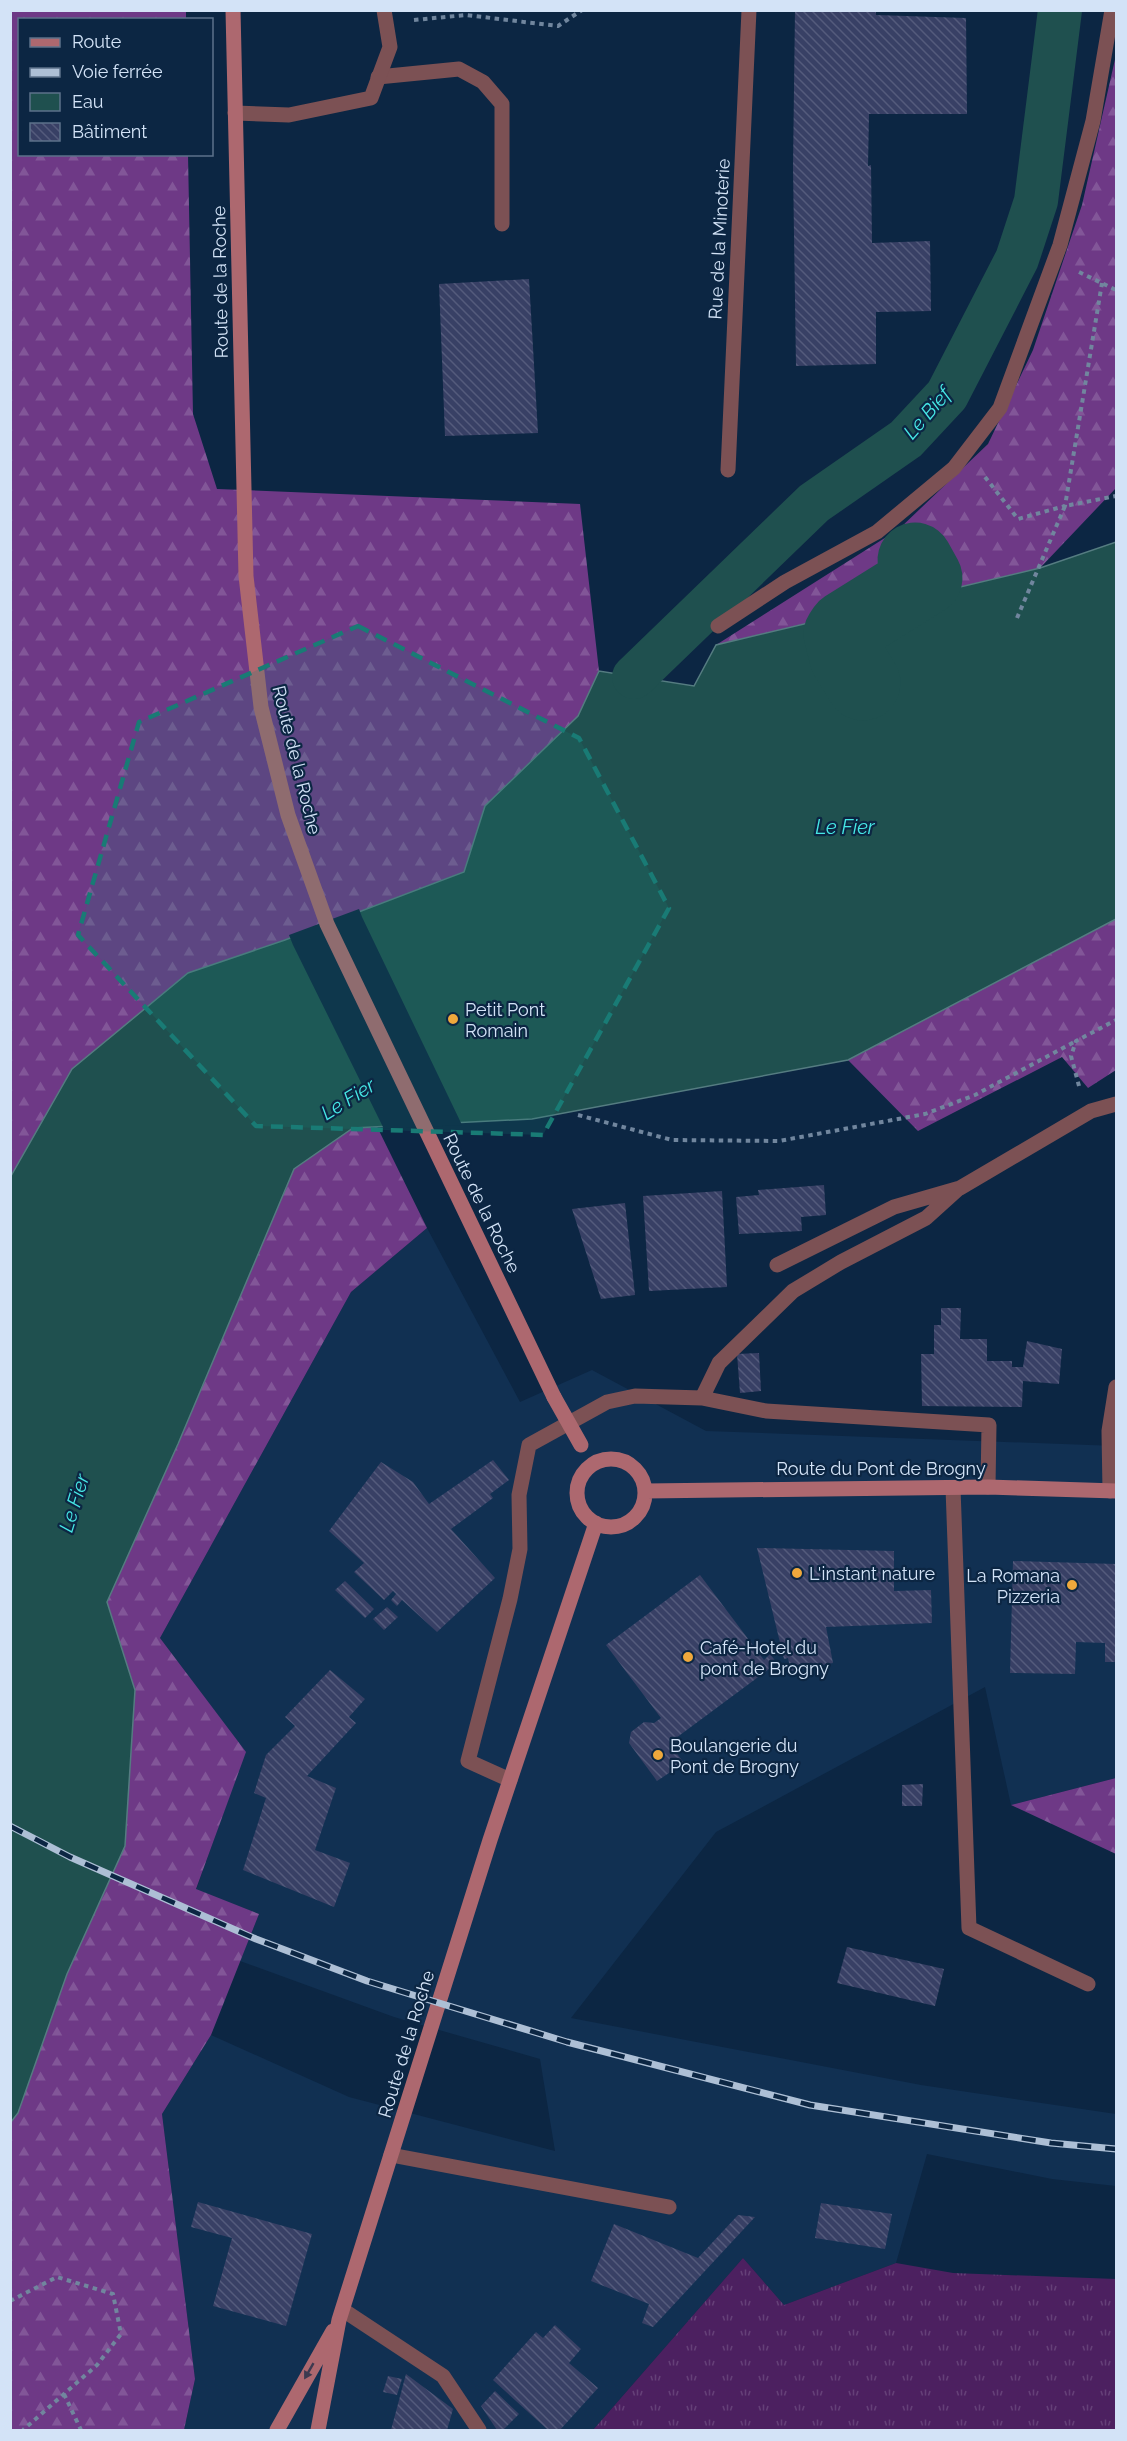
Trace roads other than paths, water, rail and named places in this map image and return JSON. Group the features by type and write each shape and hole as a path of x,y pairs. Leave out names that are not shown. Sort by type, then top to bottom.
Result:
{"main road":[{"name":"Route de la Roche","path":"233,10 246,576 261,707 298,846 327,924 554,1397 592,1465"},
{"path":"603,1460 626,1462 636,1469 646,1491 643,1505 636,1517 624,1524 609,1527 596,1523 585,1514 579,1502 578,1489 582,1475 592,1465 603,1460"},
{"name":"Route du Pont de Brogny","path":"646,1491 988,1487 1113,1491"},
{"name":"Route de la Roche","path":"318,2430 341,2315 510,1780 596,1523"},
{"name":"Route de la Roche","path":"277,2430 341,2315"}],"street":[{"path":"235,113 290,115 371,98 390,47 384,10"},
{"name":"Rue de la Minoterie","path":"728,470 749,10"},
{"path":"718,626 785,582 878,532 954,468 1000,408 1054,260 1093,121 1112,10"},
{"path":"378,77 459,69 483,82 502,104 502,224"},
{"path":"702,1398 719,1363 793,1291 841,1262 926,1218 960,1188 1091,1112 1116,1104"},
{"path":"777,1264 894,1207 960,1188"},
{"path":"1113,1491 1110,1431 1116,1387"},
{"path":"510,1780 468,1761 510,1599 520,1550 519,1495 529,1445 607,1402 635,1396 702,1398 766,1411 989,1425 988,1487"},
{"path":"953,1488 969,1928 1088,1984"},
{"path":"391,2155 669,2207"},
{"path":"341,2315 443,2376 479,2430"}],"water":[{"name":"Le Fier","path":"1116,542 1116,919 848,1060 532,1119 353,1128 294,1169 178,1444 107,1602 135,1690 125,1846 67,1974 18,2113 11,2122 11,1176 72,1069 188,973 285,940 464,872 485,806 578,716 599,671 694,686 716,645 1040,568"}],"waterway":[{"name":"Le Bief","path":"634,677 814,503 906,439 947,395 1017,259 1036,201 1060,10"},
{"path":"863,683 847,657 841,634 845,628 925,578 915,560"}],"railway":[{"path":"10,1826 70,1857 256,1939 367,1981 567,2042 810,2105 1051,2143 1116,2149"}],"place":[{"name":"Petit Pont Romain","path":"453,1019"},
{"name":"L'instant nature","path":"797,1573"},
{"name":"La Romana Pizzeria","path":"1072,1585"},
{"name":"Café-Hotel du pont de Brogny","path":"688,1657"},
{"name":"Boulangerie du Pont de Brogny","path":"658,1755"}]}
